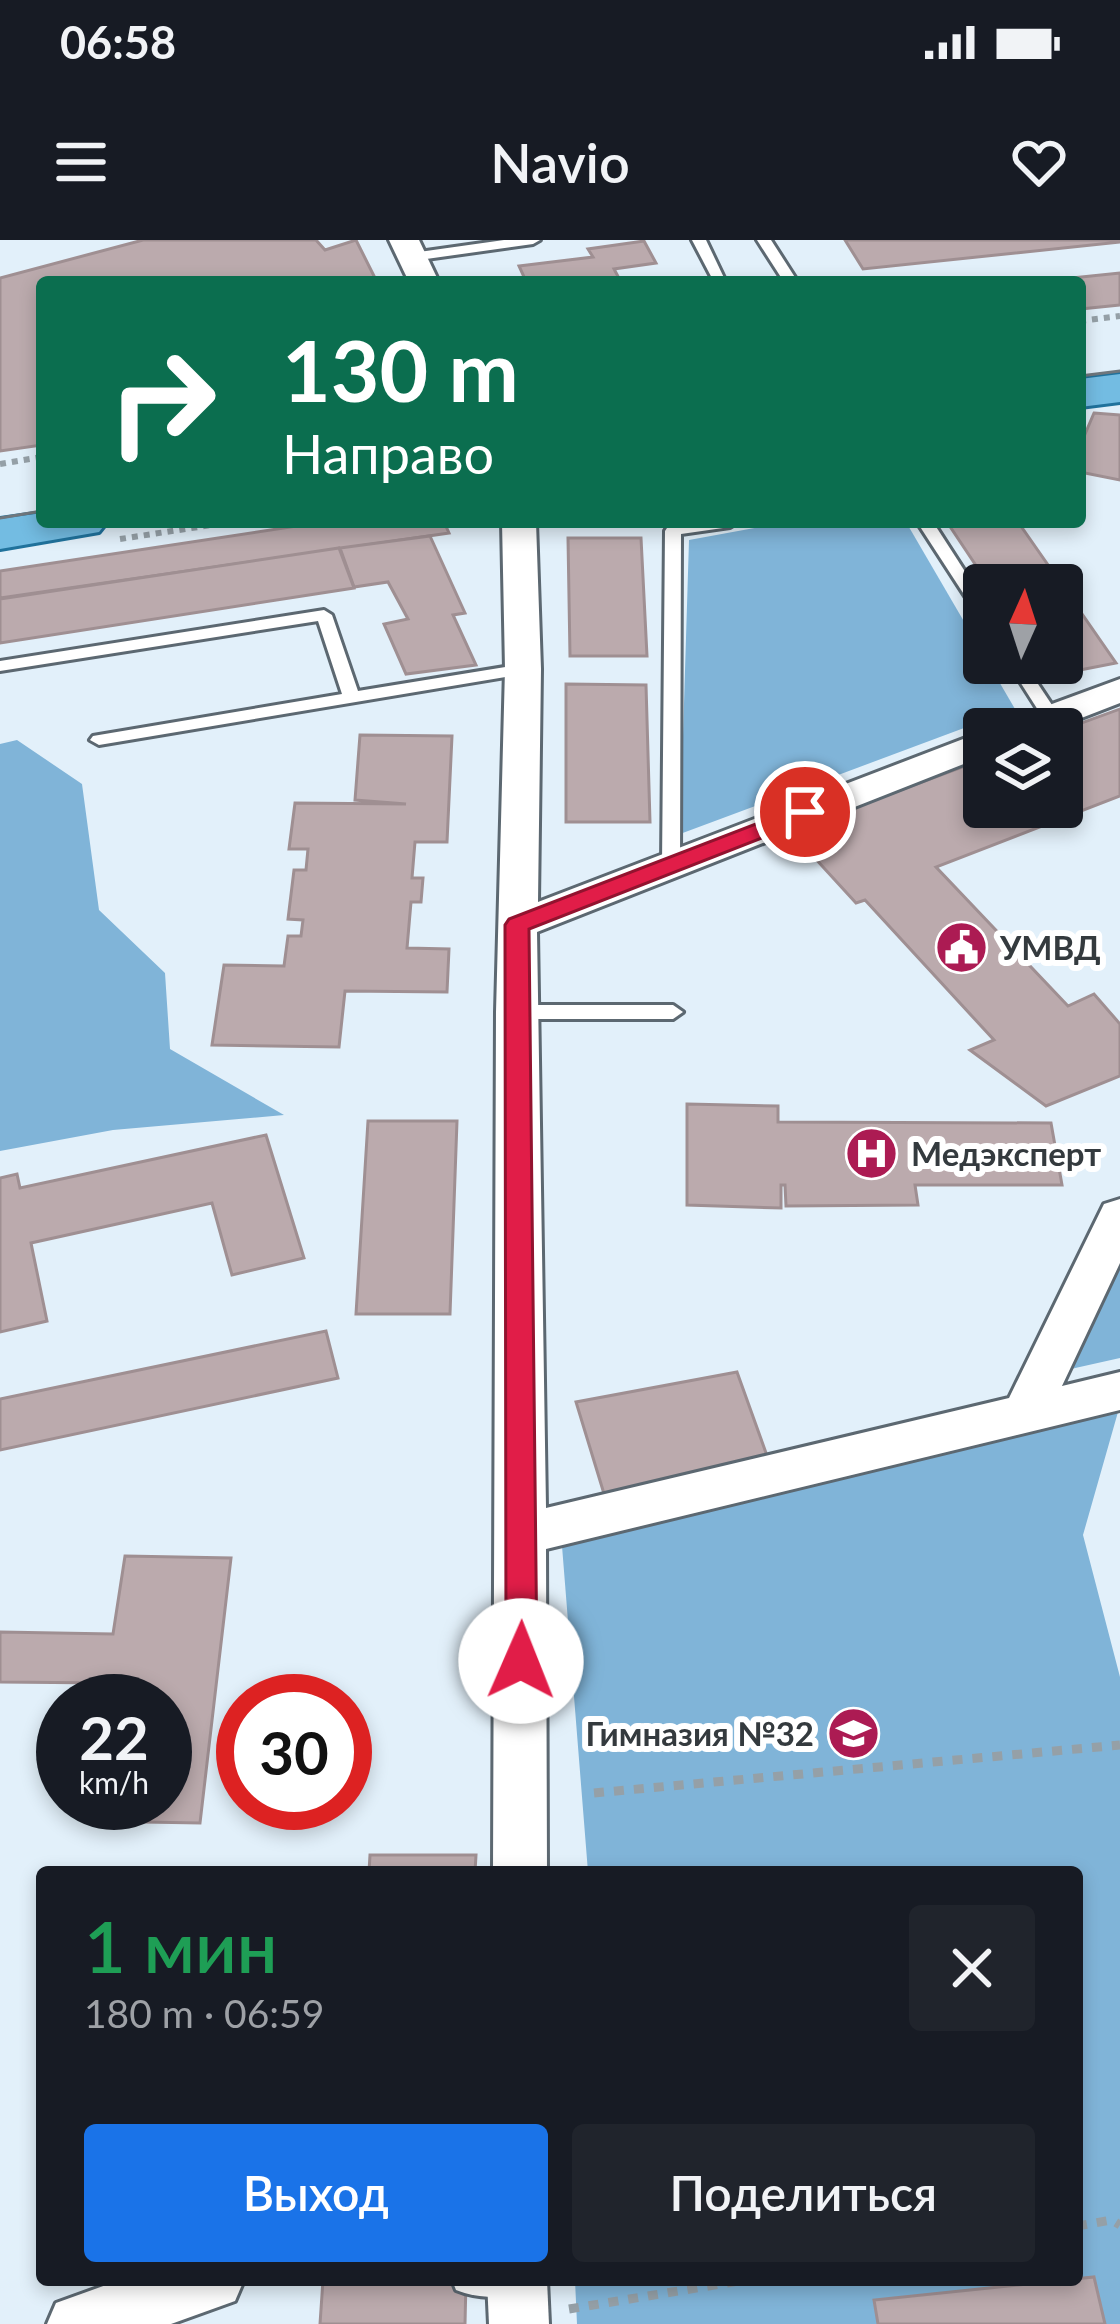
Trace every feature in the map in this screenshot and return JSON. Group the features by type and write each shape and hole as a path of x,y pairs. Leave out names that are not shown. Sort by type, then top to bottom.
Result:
{"main road":[{"path":"1086,357 1120,353"},
{"path":"1086,392 1120,388"},
{"path":"0,498 36,493"},
{"path":"0,534 41,528"}],"street":[{"path":"518,528 523,669 516,1012 523,1534 520,1866"},
{"path":"1074,708 1120,690"},
{"path":"517,925 963,751"},
{"path":"1025,1414 1120,1216"},
{"path":"523,1534 1120,1390"},
{"path":"77,2324 195,2286"}],"lane":[{"path":"413,260 533,240"},
{"path":"699,240 718,276"},
{"path":"764,240 787,276"},
{"path":"671,865 673,531 692,528"},
{"path":"929,528 963,581"},
{"path":"0,666 324,615 352,698"},
{"path":"99,740 523,669"},
{"path":"516,1012 673,1012"}],"path":[{"path":"1086,320 1120,316"},
{"path":"0,464 36,459"},
{"path":"594,1792 1120,1745"},
{"path":"1083,2225 1112,2220 1120,2225"},
{"path":"507,2297 661,2286"}],"shaded area":[{"path":"754,528 909,528 963,620 963,684 1000,684 1014,708 963,708 963,728 680,834 689,540"},
{"path":"17,740 82,784 99,910 165,973 170,1049 284,1115 113,1130 0,1151 0,744"},
{"path":"1120,1224 1120,1358 1044,1375"},
{"name":"Гимназия №32","path":"1118,1412 1083,1535 1120,1677 1120,2324 577,2324 575,2286 1083,2286 1083,1866 588,1866 562,1546"}],"building":[{"path":"143,240 316,240 325,250 356,240 374,276 36,276 36,446 0,451 0,278"},
{"path":"845,240 1120,240 1120,242 863,269"},
{"path":"644,241 656,263 614,269 618,276 524,276 519,266 593,257 588,249"},
{"path":"1120,273 1120,305 1086,308 1086,277"},
{"path":"1094,413 1120,415 1120,480 1086,473 1086,432"},
{"path":"283,528 447,528 449,533 0,598 0,571"},
{"path":"951,528 1022,528 1047,564 975,564"},
{"path":"430,536 465,613 453,615 476,665 406,674 384,624 408,619 388,582 354,587 340,548"},
{"path":"568,538 641,538 647,656 570,656"},
{"path":"339,548 354,588 0,643 0,599"},
{"path":"1083,615 1116,663 1083,669"},
{"path":"566,684 646,685 650,822 566,822"},
{"name":"УМВД","path":"1120,709 1120,796 1083,810 1083,722"},
{"path":"360,735 452,736 447,842 415,842 412,878 423,878 421,902 411,902 407,948 449,949 447,992 345,991 339,1047 212,1045 224,965 284,966 288,936 301,936 303,920 288,919 294,870 306,870 308,849 289,849 295,803 406,804 355,800"},
{"name":"УМВД","path":"963,767 963,828 1037,828 936,867 1068,1006 1094,994 1120,1024 1120,1076 1046,1106 970,1050 994,1040 865,900 856,903 790,831"},
{"name":"Медэксперт","path":"687,1104 778,1106 778,1122 1051,1123 1062,1185 915,1185 918,1205 786,1206 785,1185 781,1185 781,1208 687,1205"},
{"path":"368,1121 457,1121 450,1314 356,1314"},
{"path":"266,1135 304,1258 232,1275 212,1203 31,1243 47,1321 0,1332 0,1178 17,1174 20,1188"},
{"path":"326,1331 338,1378 0,1450 0,1399"},
{"path":"737,1372 770,1464 605,1497 576,1402"},
{"path":"125,1556 231,1558 200,1823 192,1823 192,1674 36,1674 36,1682 0,1682 0,1632 113,1634"},
{"path":"370,1855 476,1855 475,1866 369,1866"},
{"path":"1094,2277 1105,2324 878,2324 874,2300 1008,2286 1083,2286 1083,2278"},
{"path":"323,2286 466,2286 465,2324 320,2324"}],"tram line":[{"path":"1086,375 1120,371"},
{"path":"0,518 36,512"}],"place":[{"name":"УМВД","path":"961,948"},
{"name":"Медэксперт","path":"872,1154"},
{"name":"Гимназия №32","path":"853,1734"}],"route":[{"path":"521,1661 523,1534 515,1226 517,925 805,812"}]}
